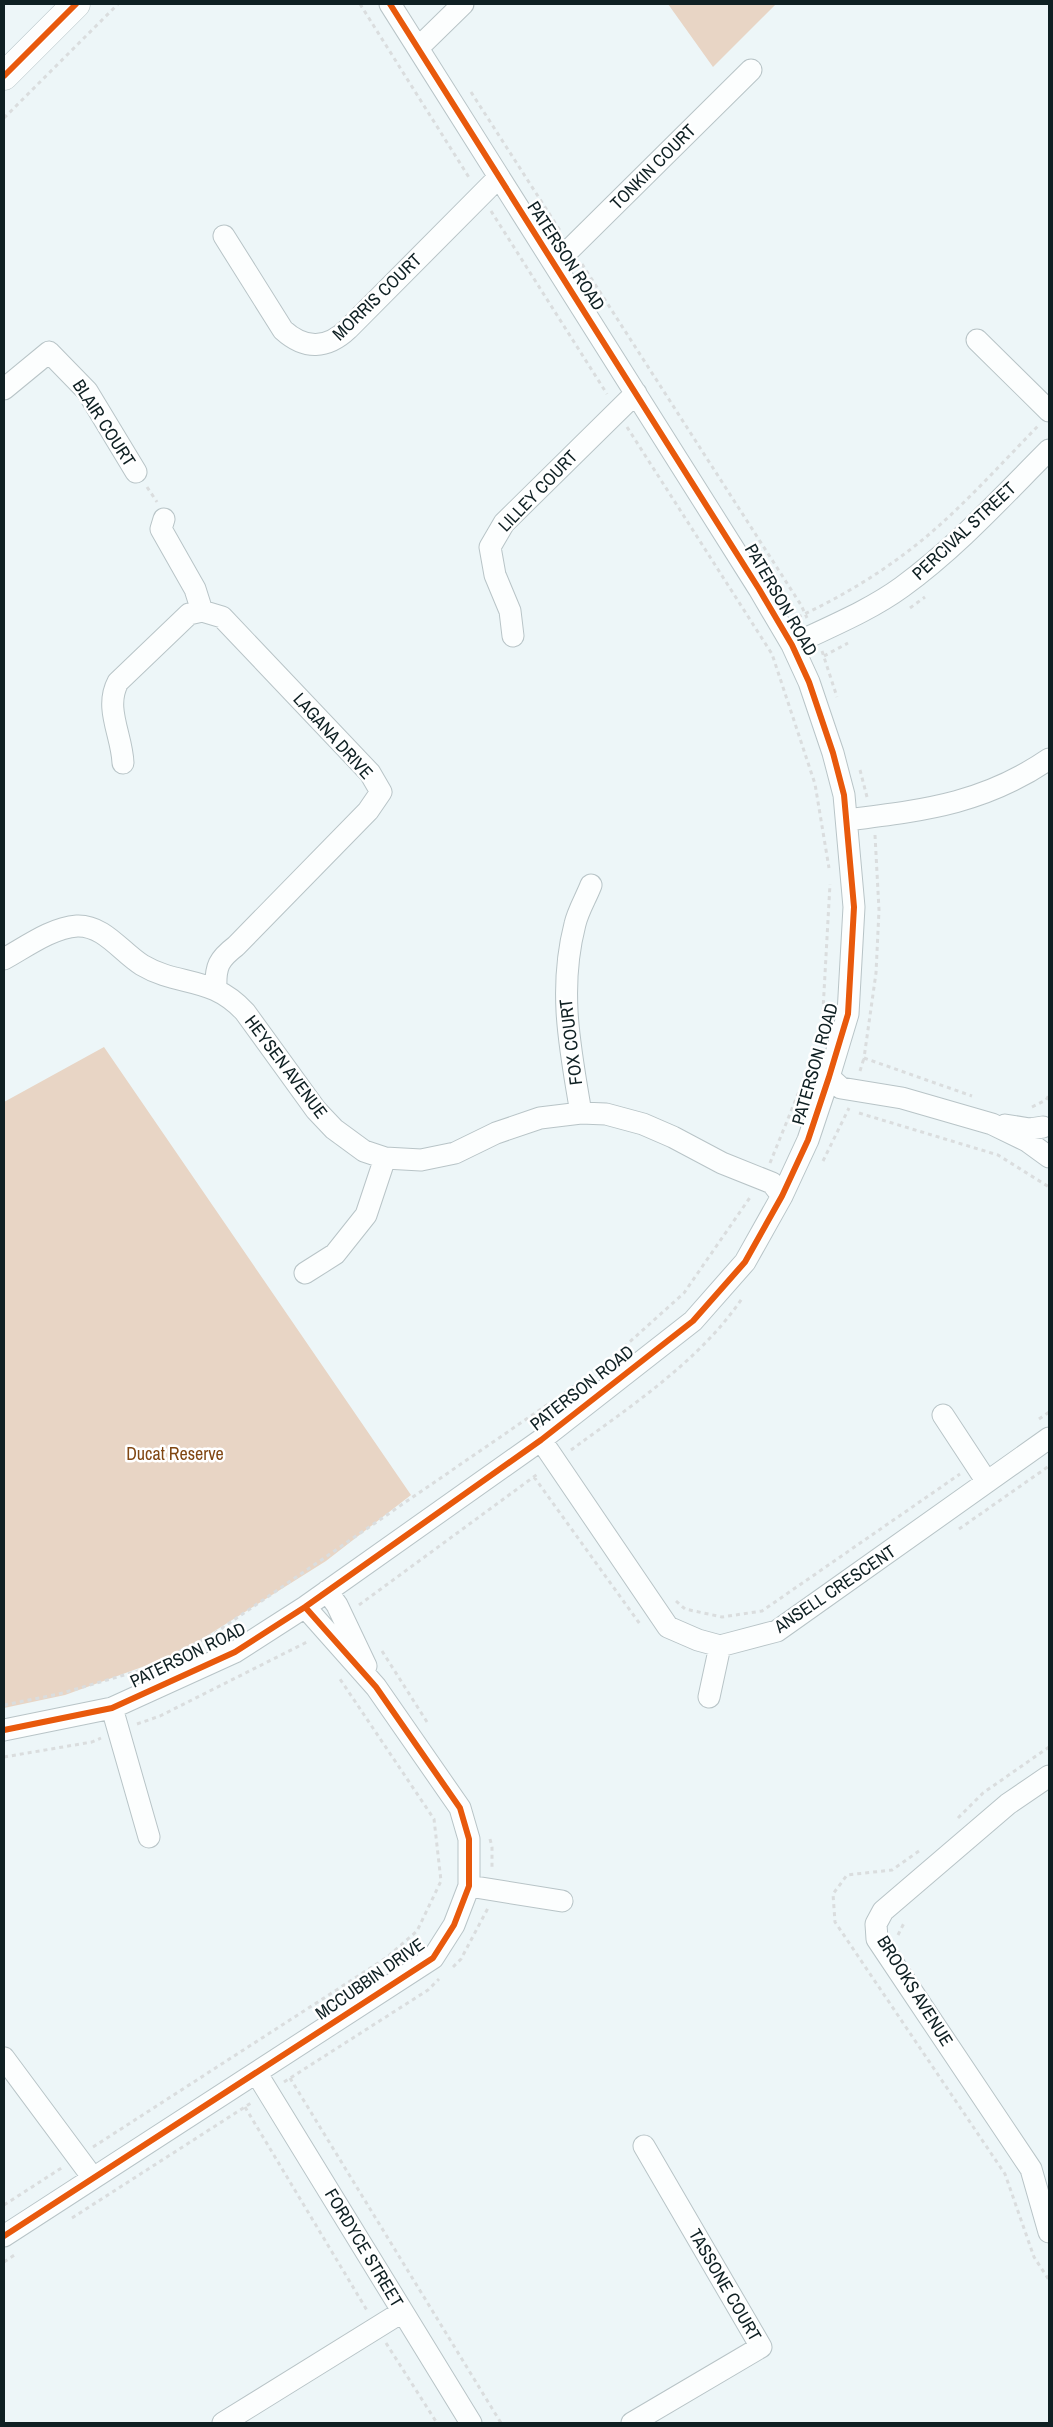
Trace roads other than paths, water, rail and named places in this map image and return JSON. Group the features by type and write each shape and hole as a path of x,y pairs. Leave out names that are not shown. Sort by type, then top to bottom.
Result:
{"street":[{"path":"4,76 76,4"},
{"name":"PATERSON ROAD","path":"4,1730 112,1708 235,1652 305,1607 540,1440 694,1321 745,1262 782,1196 808,1140 848,1014 854,908 844,795 821,714 792,645 636,393 555,264 498,178 390,4"},
{"path":"418,48 463,4"},
{"name":"TONKIN COURT","path":"555,264 751,70"},
{"name":"MORRIS COURT","path":"224,236 283,330 303,344 315,346 326,344 344,333 498,178"},
{"path":"977,340 1046,417"},
{"name":"BLAIR COURT","path":"4,389 49,352 87,391 136,472"},
{"name":"LILLEY COURT","path":"513,636 510,611 491,562 490,548 496,535 504,523 636,393"},
{"name":"PERCIVAL STREET","path":"792,645 878,602 901,588 949,549 1049,450"},
{"path":"123,763 112,706 112,693 118,682 178,623 189,614 202,610 195,589 161,529 164,519"},
{"name":"LAGANA DRIVE","path":"202,610 222,617 227,622 370,773 381,792 368,811 236,946 226,979 216,988"},
{"path":"847,820 954,804 1013,781 1049,759"},
{"name":"FOX COURT","path":"581,1113 567,1030 566,970 575,923 591,885"},
{"name":"HEYSEN AVENUE","path":"4,959 60,929 78,926 104,934 142,965 166,975 216,988 233,999 245,1012 316,1110 334,1129 364,1151 385,1158 421,1160 455,1153 496,1133 540,1118 581,1113 606,1114 643,1124 673,1137 722,1163 766,1194 782,1196"},
{"path":"829,1077 841,1088 902,1098 985,1122 1027,1141 1043,1153"},
{"path":"985,1122 1030,1128 1047,1125"},
{"path":"1043,1153 1037,1133 1047,1125"},
{"path":"305,1274 336,1254 366,1215 385,1158"},
{"path":"942,1415 987,1482"},
{"name":"ANSELL CRESCENT","path":"720,1646 777,1631 1049,1438"},
{"path":"540,1440 668,1627 698,1640 720,1646 709,1697"},
{"name":"MCCUBBIN DRIVE","path":"327,1591 336,1605 376,1687"},
{"name":"MCCUBBIN DRIVE","path":"4,2236 257,2074 433,1958 454,1925 469,1886 469,1839 460,1808 376,1687 305,1607"},
{"path":"112,1708 150,1837"},
{"name":"BROOKS AVENUE","path":"1049,1776 1008,1804 883,1911 876,1924 877,1939 1031,2169 1049,2232"},
{"path":"469,1886 562,1901"},
{"path":"4,2058 92,2178"},
{"name":"FORDYCE STREET","path":"257,2074 471,2423"},
{"name":"TASSONE COURT","path":"632,2423 761,2347 644,2146"},
{"path":"222,2423 402,2312"}],"park label":[{"name":"Ducat Reserve","path":"175,1454"}]}
